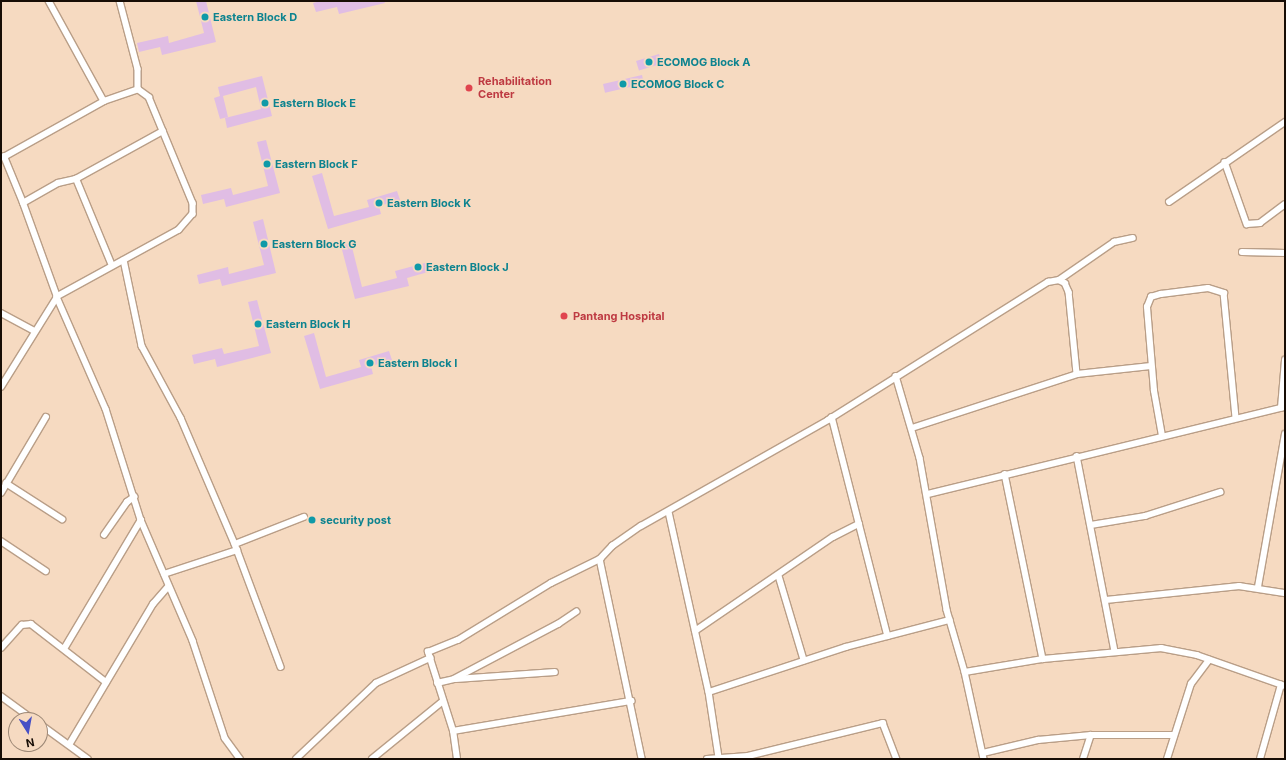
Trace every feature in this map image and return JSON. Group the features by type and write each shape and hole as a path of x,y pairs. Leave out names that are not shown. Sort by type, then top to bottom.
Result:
{"street":[{"path":"49,1 104,101"},
{"path":"120,1 138,70 138,89"},
{"path":"138,89 104,101 2,158 23,204 57,297 106,409 141,520 164,574 168,588 193,641 226,738 240,759"},
{"path":"1,387 57,297 179,230 193,214 193,204 149,97 138,89"},
{"path":"1169,202 1285,122"},
{"path":"23,204 58,183 76,179 163,131"},
{"path":"1225,162 1247,224 1260,223 1285,204"},
{"path":"76,179 112,266"},
{"path":"457,759 453,731 442,702 428,652 465,636 551,583 600,559 612,546 641,526 669,512 832,417 1048,282 1059,280 1114,242 1133,238"},
{"path":"1242,252 1285,253"},
{"path":"124,260 142,346 181,418 236,547 281,667"},
{"path":"1059,280 1066,283 1069,292 1077,374"},
{"path":"1162,436 1151,366 1148,301 1161,294 1217,288 1224,293 1236,417"},
{"path":"1,313 35,331"},
{"path":"928,494 1236,417 1283,408 1285,360"},
{"path":"912,428 1077,374 1151,366"},
{"path":"896,376 912,428 928,494 950,620 965,672 984,756 1038,740 1091,735 1174,735"},
{"path":"1,493 46,417"},
{"path":"832,417 858,524 888,636"},
{"path":"1258,587 1285,434"},
{"path":"1077,456 1115,651"},
{"path":"1005,474 1043,659"},
{"path":"6,483 62,519"},
{"path":"1091,525 1145,516 1220,492"},
{"path":"104,535 127,502 134,497"},
{"path":"669,512 709,692 719,757"},
{"path":"164,574 236,547 304,517"},
{"path":"64,649 141,520"},
{"path":"695,631 779,576 833,537 858,524"},
{"path":"1,541 46,571"},
{"path":"600,559 642,759"},
{"path":"779,576 804,660"},
{"path":"1106,600 1153,597 1206,588 1258,587 1285,593"},
{"path":"69,745 153,604 168,588"},
{"path":"454,680 558,624 576,612"},
{"path":"709,692 804,660 950,620"},
{"path":"1,648 14,632 27,624 64,649 106,682"},
{"path":"965,672 1043,659 1115,651 1161,648 1210,660 1283,685 1260,759"},
{"path":"296,759 376,683 430,658"},
{"path":"1167,759 1191,684 1210,660"},
{"path":"437,683 454,680 555,672"},
{"path":"1,696 23,712"},
{"path":"453,731 631,701"},
{"path":"372,759 442,702"},
{"path":"707,759 748,756 883,723 897,759"},
{"path":"48,730 88,759"},
{"path":"1083,759 1091,735"}],"building":[{"name":"Eastern Block D","path":"196,1 206,1 216,42 162,55 160,47 139,52 137,43 168,36 169,43 204,33"},
{"path":"320,1 384,1 385,3 339,14 337,7 316,12 313,3"},
{"name":"ECOMOG Block A","path":"659,54 662,64 639,71 636,61"},
{"name":"ECOMOG Block C","path":"642,75 644,84 605,93 603,84"},
{"name":"Eastern Block E","path":"262,76 272,116 227,128 225,118 261,109 256,87 223,96 228,117 220,119 214,98 220,96 218,87"},
{"name":"ECOMOG Block C","path":"666,79 667,87 641,90 640,82"},
{"name":"Eastern Block F","path":"266,140 280,193 226,207 224,199 203,204 201,195 231,188 233,195 268,186 257,142"},
{"name":"Eastern Block K","path":"322,173 334,216 369,207 367,200 397,191 400,200 379,206 381,214 328,229 312,176"},
{"name":"Eastern Block G","path":"263,219 276,273 222,286 220,279 199,284 197,275 228,267 229,274 264,265 253,222"},
{"name":"Eastern Block J","path":"351,243 362,287 397,278 395,271 425,263 428,272 407,278 409,286 355,299 341,246"},
{"name":"Eastern Block H","path":"257,300 271,353 217,367 215,359 194,364 192,355 222,348 224,354 259,346 248,302"},
{"name":"Eastern Block I","path":"314,333 326,377 361,367 359,360 389,351 392,360 371,366 373,374 320,389 304,336"}],"place":[{"name":"Eastern Block D","path":"205,17"},
{"name":"ECOMOG Block A","path":"649,62"},
{"name":"ECOMOG Block C","path":"623,84"},
{"name":"Rehabilitation Center","path":"469,88"},
{"name":"Eastern Block E","path":"265,103"},
{"name":"Eastern Block F","path":"267,164"},
{"name":"Eastern Block K","path":"379,203"},
{"name":"Eastern Block G","path":"264,244"},
{"name":"Eastern Block J","path":"418,267"},
{"name":"Pantang Hospital","path":"564,316"},
{"name":"Eastern Block H","path":"258,324"},
{"name":"Eastern Block I","path":"370,363"},
{"name":"security post","path":"312,520"}]}
